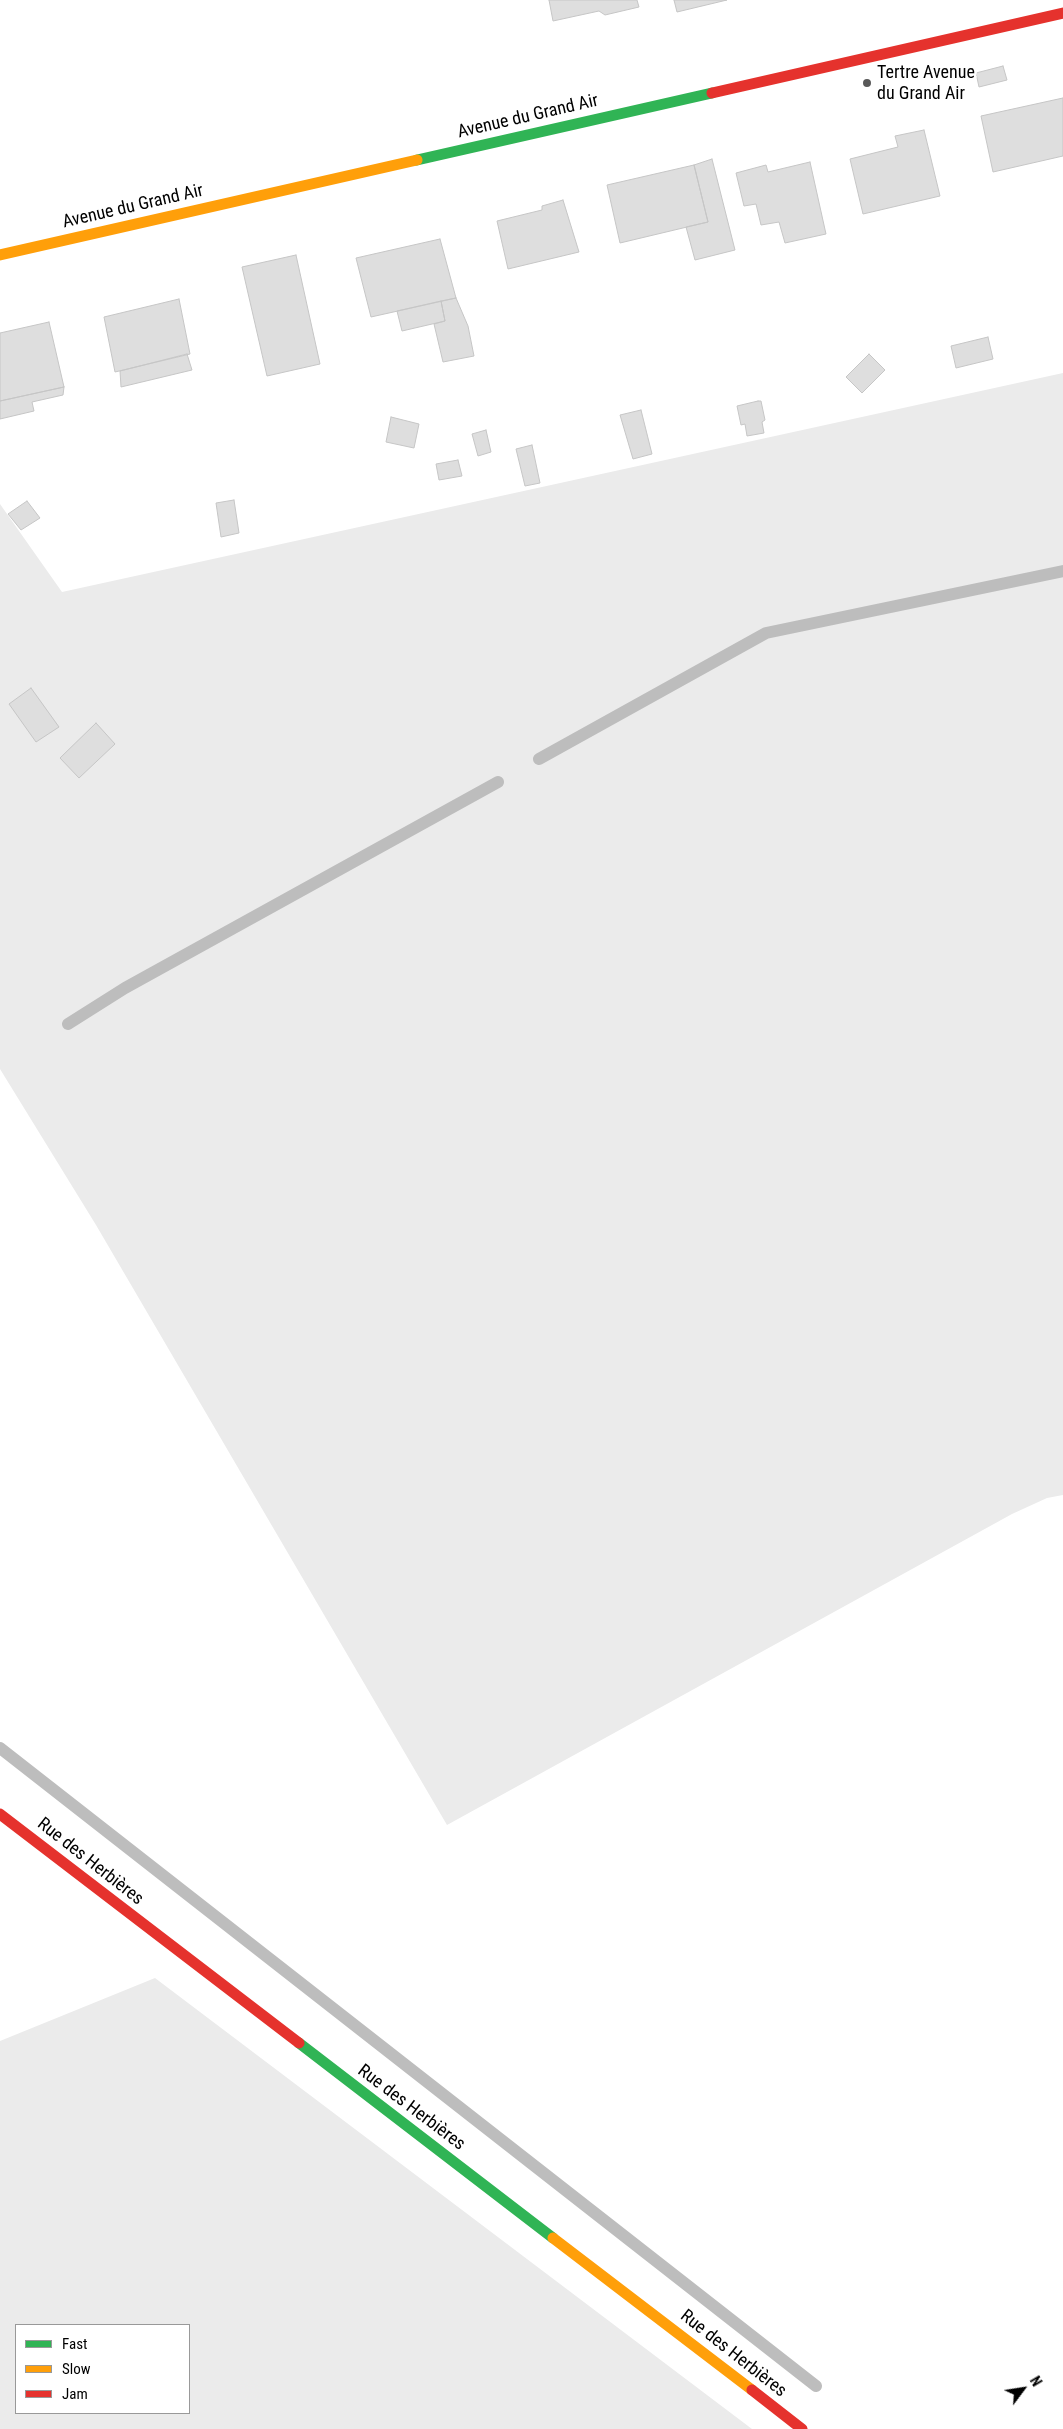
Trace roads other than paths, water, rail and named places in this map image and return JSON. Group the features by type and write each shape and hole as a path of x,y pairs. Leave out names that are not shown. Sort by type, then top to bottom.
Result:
{"street":[{"name":"Avenue du Grand Air","path":"0,255 1063,13"},
{"name":"Rue des Herbières","path":"0,1814 802,2429"}],"waterway":[{"path":"539,759 766,633 1063,571"},
{"path":"68,1024 125,988 498,782"},
{"path":"0,1748 816,2386"}],"place":[{"name":"Tertre Avenue du Grand Air","path":"867,83"}]}
